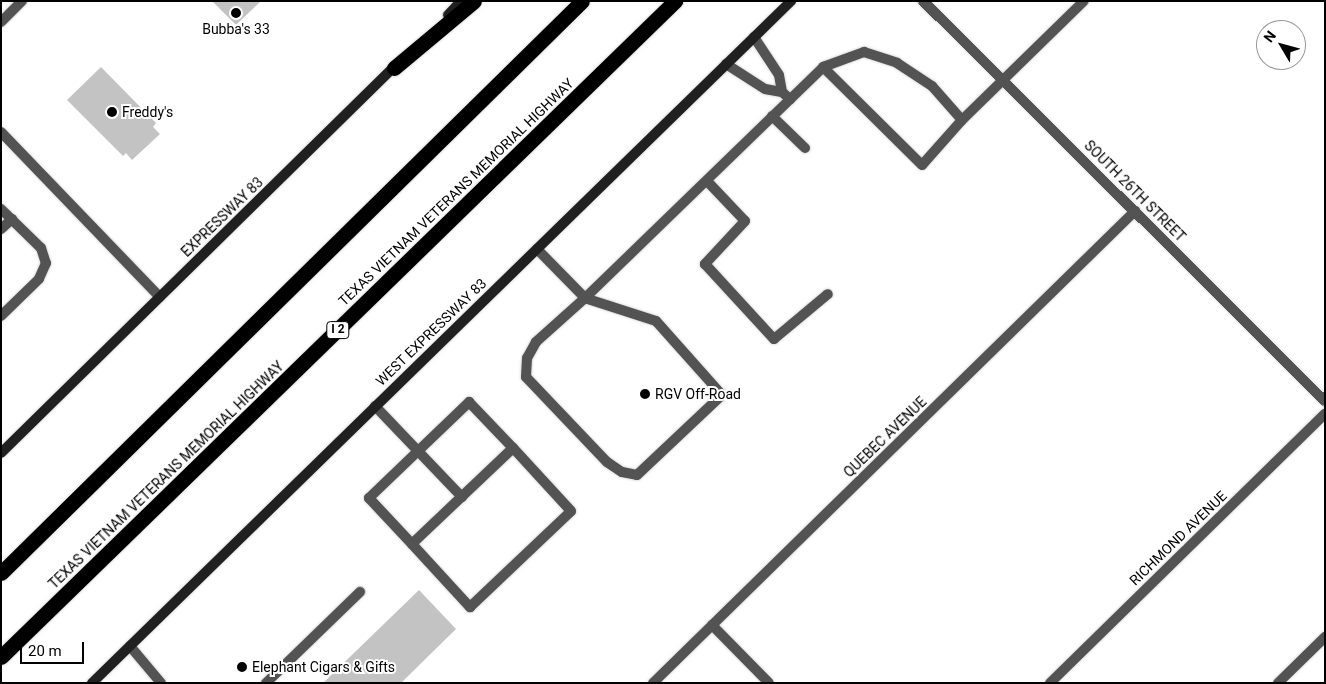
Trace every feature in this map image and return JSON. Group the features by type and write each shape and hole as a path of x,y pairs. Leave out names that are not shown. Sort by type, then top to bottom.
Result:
{"highway":[{"path":"394,68 474,1"},
{"path":"1,573 582,1"},
{"name":"TEXAS VIETNAM VETERANS MEMORIAL HIGHWAY","path":"1,657 675,1"}],"main road":[{"name":"EXPRESSWAY 83","path":"1,453 461,1"},
{"name":"WEST EXPRESSWAY 83","path":"92,683 791,1"}],"street":[{"path":"1,22 22,1"},
{"name":"SOUTH 26TH STREET","path":"923,1 1004,79 1325,401"},
{"path":"824,67 922,165 962,120 1084,1"},
{"path":"754,37 779,74 782,92"},
{"path":"537,248 585,298 656,321 722,395 638,474 622,472 607,462 526,377 527,358 536,342 585,298 824,67 864,52 897,63 932,86 962,120"},
{"path":"726,64 765,89 782,92 790,99"},
{"path":"772,116 805,148"},
{"path":"1,132 160,297"},
{"path":"707,181 745,221 705,264 774,339 828,294"},
{"path":"1,209 41,248 46,263 39,279 1,316"},
{"name":"QUEBEC AVENUE","path":"654,683 1135,211"},
{"path":"1,229 12,219"},
{"path":"469,402 513,448 572,511 470,607 369,498 469,402"},
{"path":"375,406 462,497"},
{"name":"RICHMOND AVENUE","path":"1050,683 1325,414"},
{"path":"412,544 513,448"},
{"path":"266,683 360,592"},
{"path":"712,625 769,683"},
{"path":"1278,683 1325,638"},
{"path":"130,646 161,683"}],"building":[{"name":"Bubba's 33","path":"212,1 261,1 236,25"},
{"name":"Freddy's","path":"101,67 156,123 153,127 160,134 132,160 126,153 123,156 67,100"},
{"path":"419,590 456,629 401,683 323,683"}],"place":[{"name":"Bubba's 33","path":"236,13"},
{"name":"Freddy's","path":"112,112"},
{"name":"RGV Off-Road","path":"645,394"},
{"name":"Elephant Cigars & Gifts","path":"242,667"}]}
